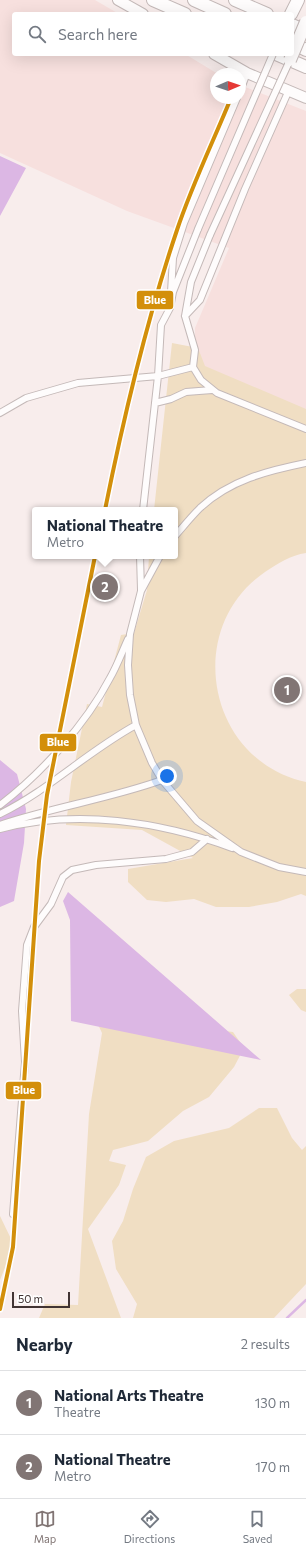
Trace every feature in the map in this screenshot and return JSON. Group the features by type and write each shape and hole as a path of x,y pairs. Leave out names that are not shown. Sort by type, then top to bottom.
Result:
{"highway":[{"path":"153,0 180,12"},
{"path":"194,0 221,12"},
{"path":"236,0 263,12"},
{"path":"292,12 298,0"},
{"path":"294,50 306,22"},
{"path":"294,26 306,31"},
{"path":"294,44 306,50"},
{"path":"279,56 306,67"},
{"path":"290,60 292,56"}],"main road":[{"path":"118,0 139,12"},
{"path":"218,56 248,73 306,98"}],"street":[{"path":"143,507 158,376 161,325 170,308 173,292 198,230 273,56"},
{"path":"290,60 210,235 191,282 185,316 195,350 193,367 201,380 212,390 306,430"},
{"path":"246,78 248,73"},
{"path":"185,316 200,300 245,189 289,90"},
{"path":"170,308 173,258 184,223 234,104"},
{"path":"0,413 26,398 78,383 158,376 193,367"},
{"path":"155,403 186,392 212,390"},
{"path":"178,533 200,508 216,495 244,478 276,469 306,463"},
{"path":"140,559 141,591"},
{"path":"0,805 33,778 50,761 110,678 130,634 141,591 158,559"},
{"path":"130,634 128,664 130,695 136,725 152,763 162,780 197,821 241,852"},
{"path":"0,814 39,791 113,737 136,725"},
{"path":"0,825 44,812 131,791 162,780"},
{"path":"0,829 44,821 105,820 154,825 207,839 278,867 306,872"},
{"path":"13,1214 25,1062 22,1011 27,945 34,928 51,904 63,877 72,870 96,865 166,858 192,852 207,839"}],"shaded area":[{"path":"0,0 95,0 116,12 12,12 12,56 188,56 210,69 210,104 246,104 246,87 306,111 306,416 203,371 195,351 195,328 229,248 127,211 0,153"},
{"path":"0,156 26,168 0,216"},
{"path":"172,343 198,348 205,366 306,409 306,553 279,563 265,572 239,597 223,626 216,658 218,690 228,721 247,748 273,769 306,782 306,896 301,894 277,902 249,907 216,907 194,899 166,902 147,900 128,882 128,869 193,858 142,830 66,825 71,782 87,704 102,707 121,635 134,633 147,590 149,559 178,559 178,507 154,507"},
{"path":"0,760 17,774 26,809 24,843 14,901 0,907"},
{"path":"68,892 261,1060 71,1021 70,920 63,901"},
{"path":"297,989 306,989 306,1012 301,1010 289,995"},
{"path":"93,1014 233,1032 244,1048 234,1067 209,1097 183,1111 148,1141 113,1150 109,1161 126,1165 119,1185 88,1229 121,1318 39,1318 45,1304 78,1305 89,1114 102,1033"},
{"path":"259,1108 277,1108 292,1138 302,1150 306,1146 306,1284 274,1318 133,1318 137,1304 116,1269 112,1241 123,1221 133,1189 146,1157 174,1141 229,1128"},
{"path":"0,1216 14,1245 0,1280"}],"waterway":[{"path":"287,1318 306,1300"}],"transit line":[{"name":"Blue","path":"106,507 136,369 155,299 189,197 228,104"},
{"name":"Blue","path":"0,1309 13,1247 39,861 47,795 94,559"}],"place":[{"name":"National Theatre","path":"105,587"},
{"name":"National Arts Theatre","path":"287,690"}]}
